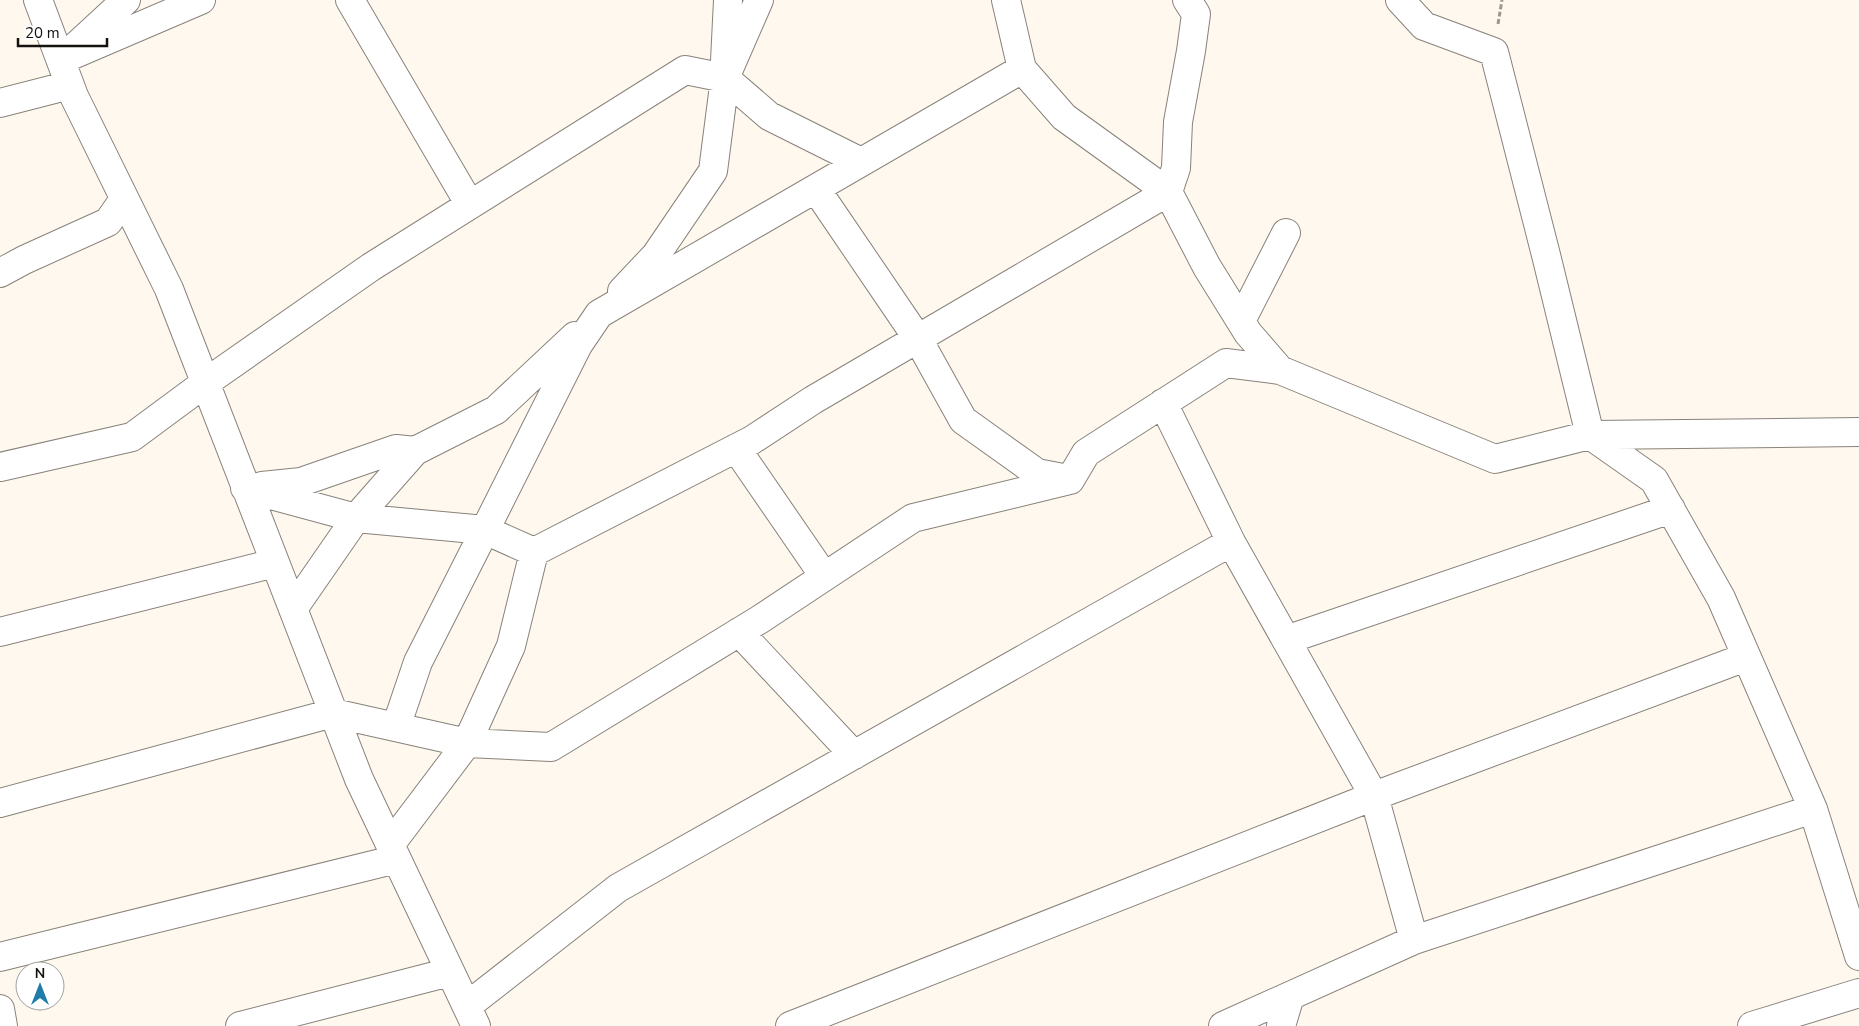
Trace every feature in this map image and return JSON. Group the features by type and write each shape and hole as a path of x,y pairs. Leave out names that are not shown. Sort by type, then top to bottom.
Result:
{"street":[{"path":"38,0 74,96 168,289 359,779 471,1016 618,888 1231,542"},
{"path":"65,73 126,0"},
{"path":"0,103 65,73 202,0"},
{"path":"350,0 470,205"},
{"path":"293,609 356,518 415,451 496,410 599,314 656,255 713,171 725,78 728,0"},
{"path":"725,78 759,0"},
{"path":"1006,0 1022,69 1064,117 1168,192 1207,267 1248,333 1280,370"},
{"path":"0,957 393,852 467,743 511,646 534,552 752,440 813,400 1168,192 1176,168 1178,122 1196,14 1187,0"},
{"path":"1400,0 1424,26 1494,52 1590,435 1654,480 1721,598 1813,809 1859,956"},
{"path":"396,727 418,662 578,345 599,314 1022,69"},
{"path":"0,467 132,437 205,383 371,267 686,70 725,78 769,116 861,162"},
{"path":"816,189 918,339 963,420 1037,473 1070,480"},
{"path":"0,273 24,260 108,222 124,199"},
{"path":"1241,321 1286,233"},
{"path":"0,803 333,713 467,743 551,747 739,632 912,518 1070,480 1086,453 1226,363 1280,370 1495,459 1590,435 1859,432"},
{"path":"1163,403 1231,542 1374,796 1414,940"},
{"path":"736,448 824,576"},
{"path":"245,488 301,482 396,449 415,451"},
{"path":"245,488 356,518 485,530 534,552"},
{"path":"1286,640 1671,509"},
{"path":"0,632 275,563"},
{"path":"739,632 854,755"},
{"path":"790,1026 1374,796 1746,657"},
{"path":"1223,1026 1414,940 1813,809"},
{"path":"240,1026 450,972"},
{"path":"1752,1026 1859,993"},
{"path":"1280,1026 1290,996"},
{"path":"0,1010 3,1026"}]}
